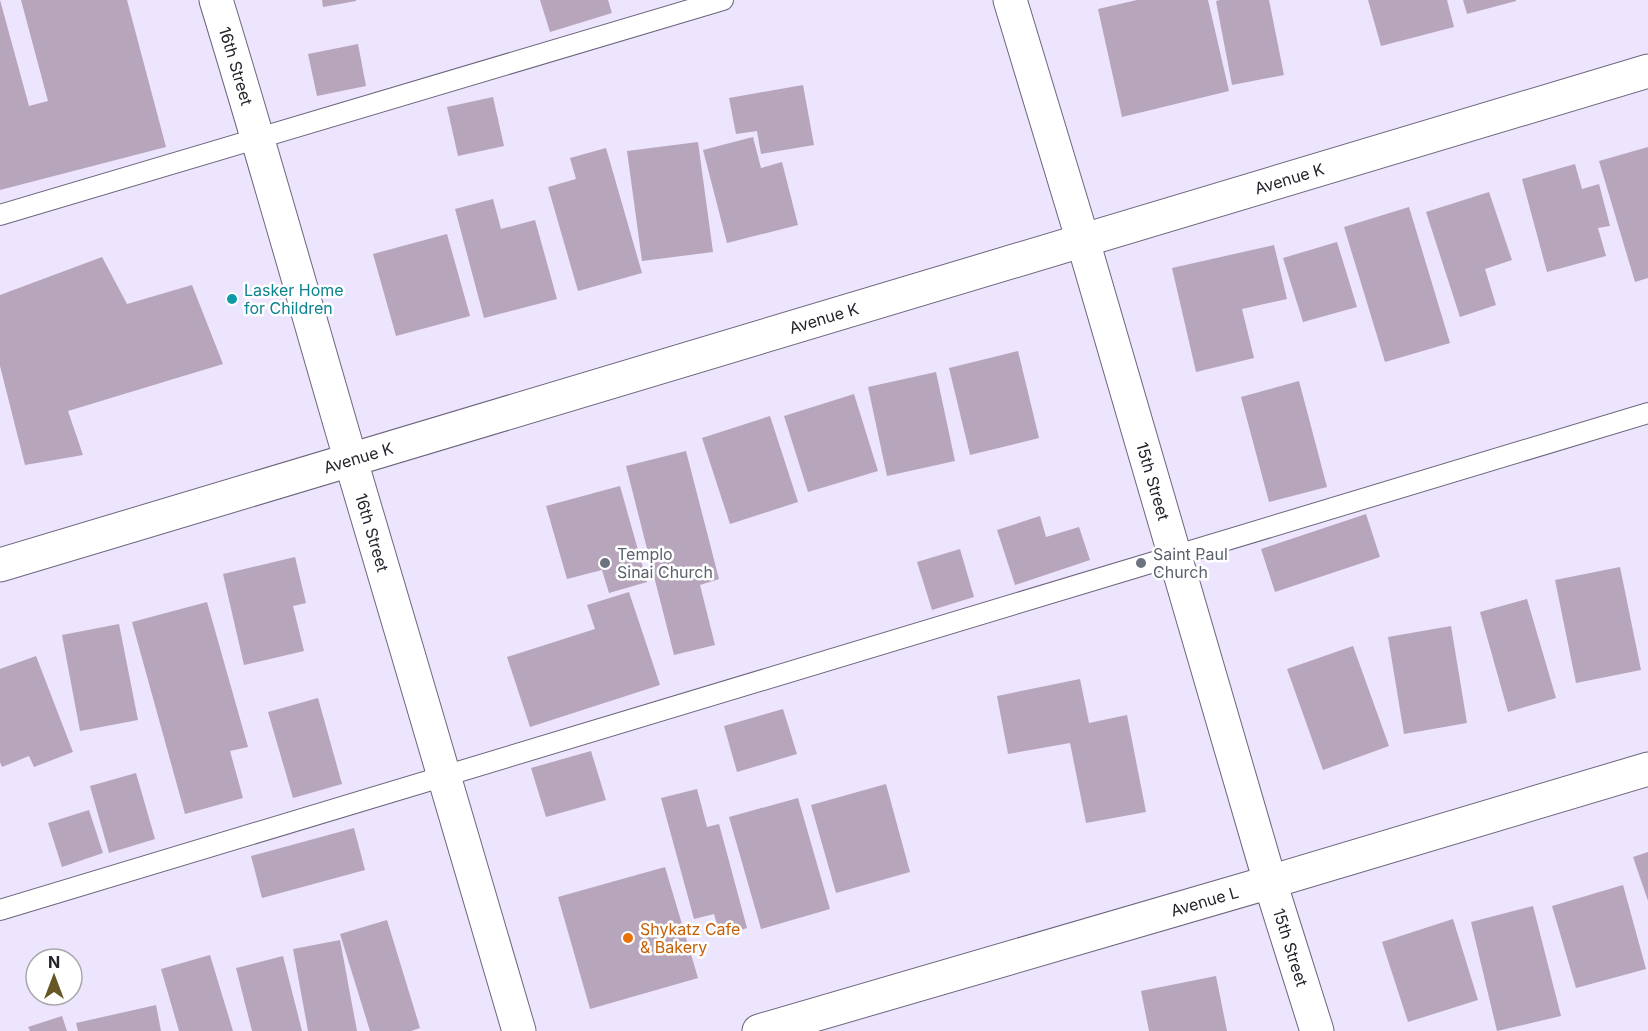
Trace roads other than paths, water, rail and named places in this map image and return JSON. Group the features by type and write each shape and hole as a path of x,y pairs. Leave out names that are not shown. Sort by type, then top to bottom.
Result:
{"street":[{"name":"16th Street","path":"216,0 259,138 519,1031"},
{"name":"15th Street","path":"1010,0 1083,241 1270,882 1317,1031"},
{"name":"Avenue K","path":"0,565 1648,71"},
{"name":"Avenue L","path":"759,1031 1648,769"}],"lane":[{"path":"0,215 723,0"},
{"path":"0,910 447,778 1648,413"}],"place":[{"name":"Lasker Home for Children","path":"232,299"},
{"name":"Templo Sinai Church","path":"605,563"},
{"name":"Saint Paul Church","path":"1141,563"},
{"name":"Shykatz Cafe & Bakery","path":"628,938"}]}
